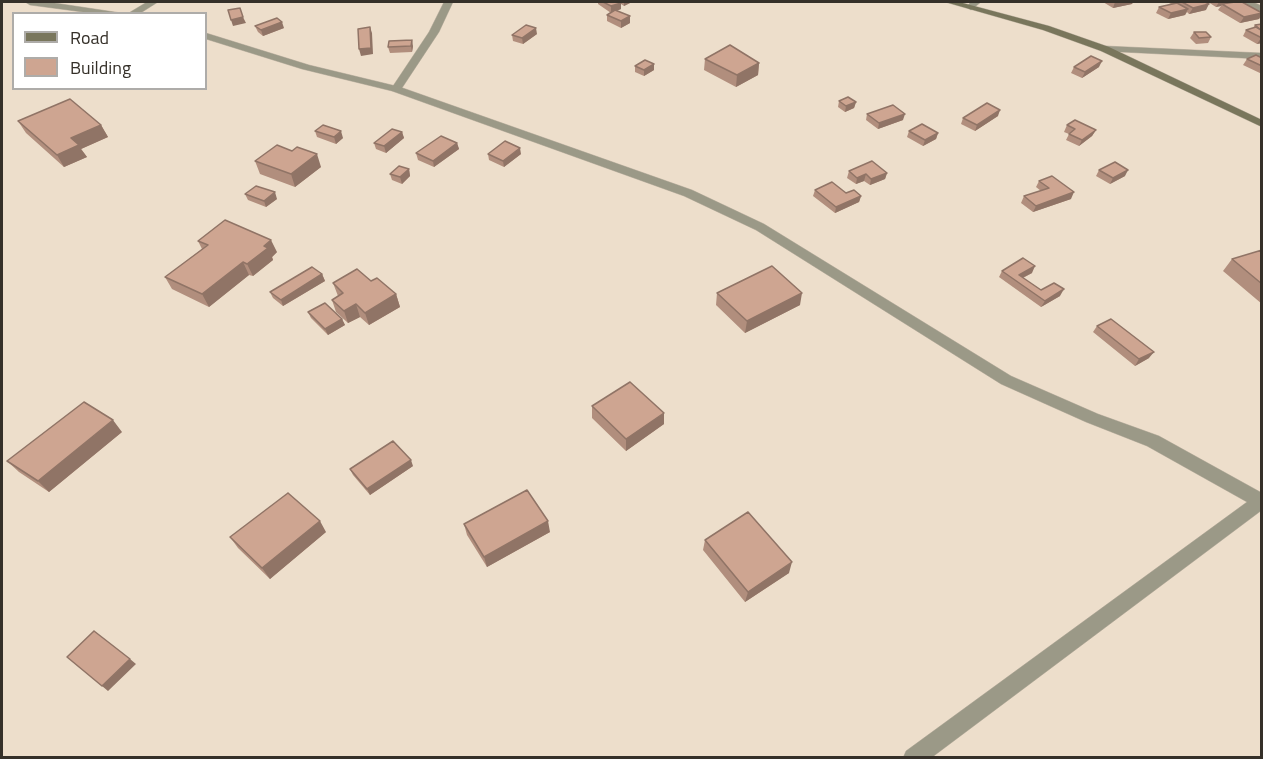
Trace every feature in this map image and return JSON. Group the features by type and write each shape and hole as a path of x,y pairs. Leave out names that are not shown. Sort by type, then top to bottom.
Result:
{"main road":[{"path":"950,2 973,4 1105,49 1262,124"}],"street":[{"path":"30,2 108,12"},
{"path":"135,12 153,2"},
{"path":"396,89 434,33 448,2"},
{"path":"1247,2 1262,10"},
{"path":"207,36 306,67 396,89 688,193 750,222 1006,380 1092,418 1153,441 1261,501 913,758"},
{"path":"1105,49 1262,56"}],"building":[{"path":"603,2 619,2 621,3 611,6"},
{"path":"1182,2 1205,2 1209,4 1193,8"},
{"path":"1242,2 1262,13 1244,17 1222,4"},
{"path":"1177,3 1188,9 1171,13 1159,7"},
{"path":"240,8 243,17 231,20 228,10"},
{"path":"615,10 630,16 621,21 607,15"},
{"path":"277,18 282,22 261,30 255,26"},
{"path":"1262,24 1262,38 1246,30 1256,27 1261,30 1255,25"},
{"path":"526,25 536,28 522,38 512,35"},
{"path":"370,27 371,48 359,49 358,29"},
{"path":"1194,32 1206,32 1211,37 1199,38"},
{"path":"412,40 411,46 388,47 389,41"},
{"path":"730,45 759,63 737,75 705,59"},
{"path":"1256,55 1262,58 1262,66 1247,59"},
{"path":"1091,56 1102,61 1085,72 1074,67"},
{"path":"645,60 654,64 644,70 635,66"},
{"path":"848,97 856,102 846,106 839,101"},
{"path":"70,99 101,125 71,138 79,145 57,155 18,121"},
{"path":"987,103 1000,110 977,125 963,118"},
{"path":"893,105 905,114 879,123 867,114"},
{"path":"1075,120 1096,130 1082,140 1069,134 1075,129 1067,125"},
{"path":"922,124 938,133 925,140 909,131"},
{"path":"323,125 341,131 334,137 315,131"},
{"path":"392,129 402,132 384,146 374,143"},
{"path":"441,136 457,143 433,161 416,153"},
{"path":"505,141 520,148 503,161 488,154"},
{"path":"277,145 292,151 297,147 317,154 291,174 255,161"},
{"path":"872,161 887,173 871,179 866,174 857,178 849,171"},
{"path":"1115,162 1128,170 1113,178 1099,170"},
{"path":"399,166 409,169 400,177 390,174"},
{"path":"1052,176 1074,192 1036,206 1024,196 1049,188 1039,181"},
{"path":"832,182 846,193 854,190 861,196 836,207 815,190"},
{"path":"256,186 275,192 264,201 245,194"},
{"path":"225,220 271,240 264,246 268,248 247,264 243,262 202,294 165,277 208,245 198,241"},
{"path":"1262,250 1262,284 1232,259"},
{"path":"1023,258 1035,266 1019,275 1041,290 1054,283 1064,289 1045,301 1002,271"},
{"path":"772,266 802,293 747,321 717,293"},
{"path":"312,267 322,274 281,300 270,292"},
{"path":"357,269 371,281 377,278 396,294 365,313 356,304 344,311 332,300 343,293 333,283"},
{"path":"325,303 342,319 325,329 308,312"},
{"path":"1111,319 1154,352 1139,359 1097,326"},
{"path":"630,382 664,413 626,439 592,406"},
{"path":"84,402 113,420 38,481 7,461"},
{"path":"393,441 411,460 367,489 350,469"},
{"path":"527,490 548,521 484,557 464,524"},
{"path":"288,493 320,521 262,568 230,537"},
{"path":"748,512 792,562 748,592 705,540"},
{"path":"94,631 130,659 102,686 67,657"}]}
